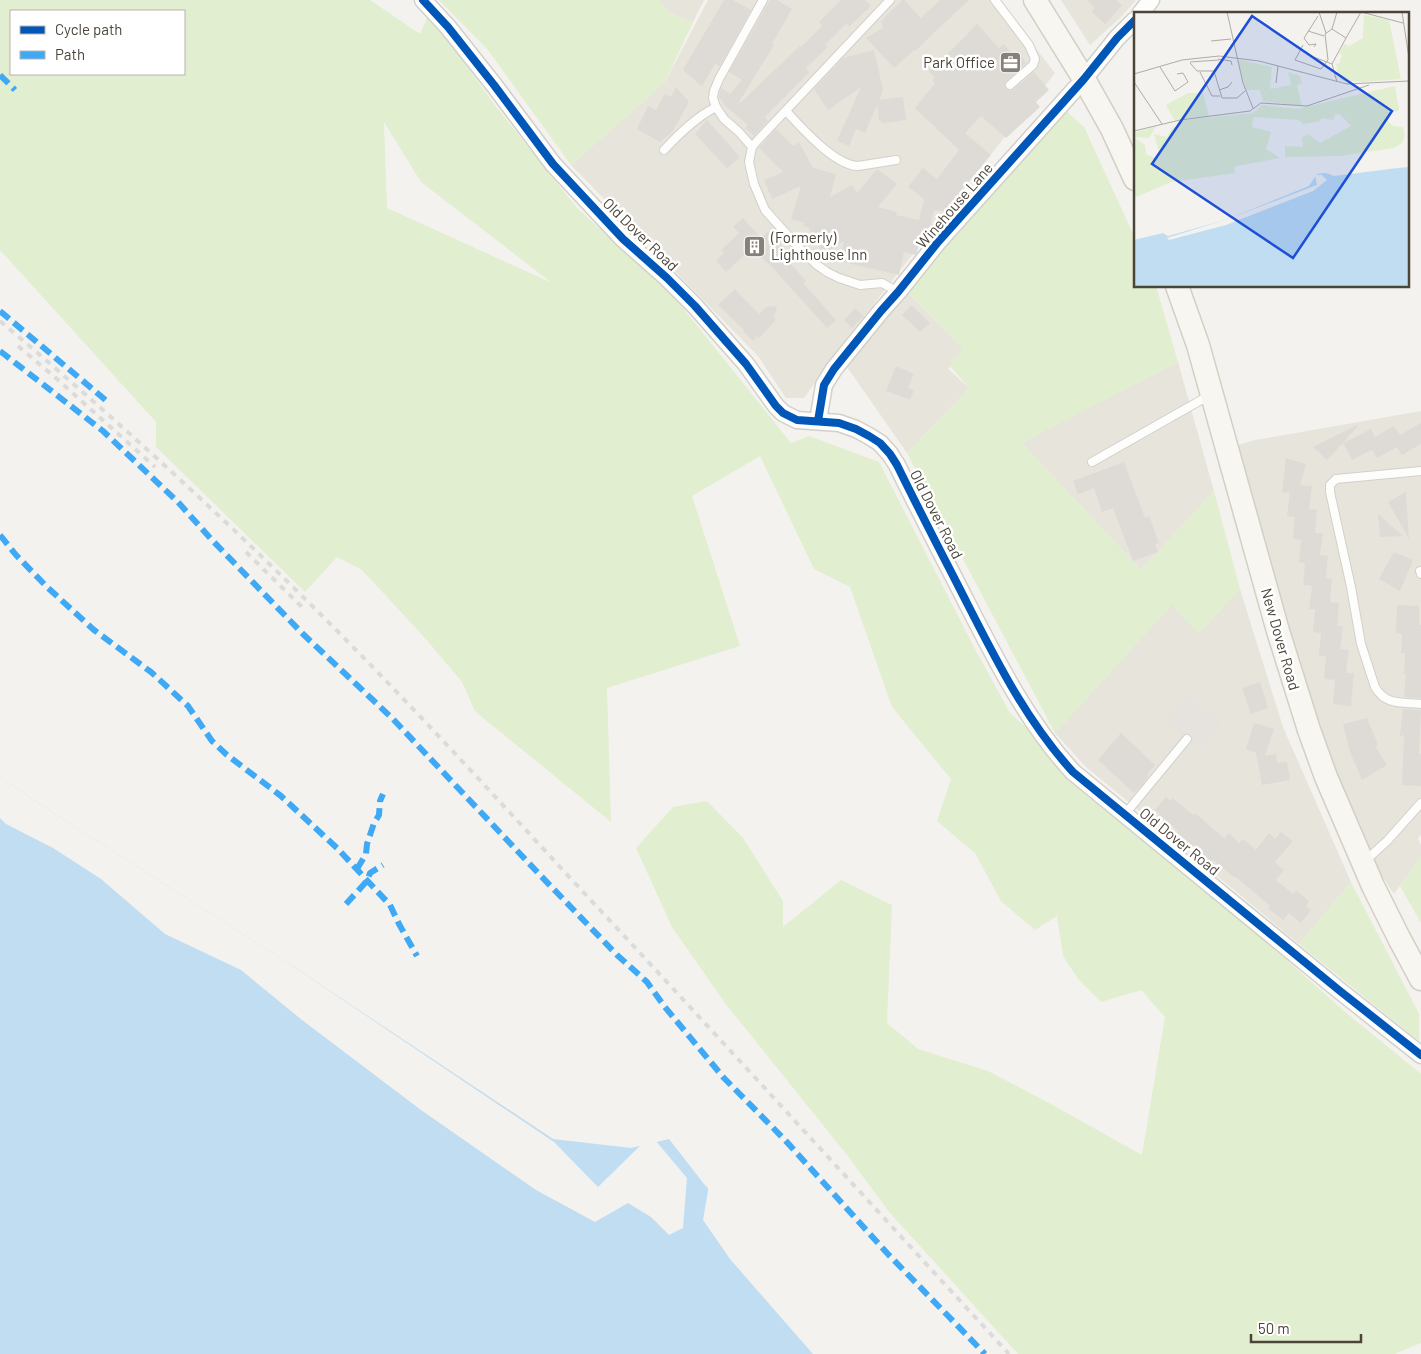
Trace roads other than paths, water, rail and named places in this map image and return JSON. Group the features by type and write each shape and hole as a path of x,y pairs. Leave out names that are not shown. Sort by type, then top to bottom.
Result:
{"main road":[{"path":"1035,0 1112,128 1134,177"},
{"name":"New Dover Road","path":"1178,288 1198,346 1278,631 1309,730 1326,777 1363,863 1398,938 1421,979"}],"street":[{"name":"Old Dover Road","path":"423,0 448,27 494,85 553,164 623,238 695,306 746,364 776,406 790,417 807,421 847,425 875,439 890,454 992,652 1040,732 1073,772 1421,1055"},
{"path":"1142,12 1151,0"},
{"name":"Winehouse Lane","path":"818,421 824,385 834,369 938,242 1134,21"}],"lane":[{"path":"752,147 724,119 716,107 713,98 715,87 762,0"},
{"path":"890,0 752,147 749,162 754,184 761,202 771,218 808,257 827,272 849,282 860,285 882,283 898,292"},
{"path":"995,0 1029,45 1035,59 1033,64 1010,85"},
{"path":"664,150 696,119 716,107"},
{"path":"786,111 823,148 852,166 896,160"},
{"path":"1092,462 1212,394"},
{"path":"1421,471 1336,479 1330,485 1330,492 1361,644 1375,687 1379,694 1388,701 1421,704"},
{"path":"1125,814 1187,739"},
{"path":"1363,863 1387,841 1421,803"}],"water":[{"path":"0,777 285,961 553,1139 631,1148 669,1139 704,1184 859,1354 0,1354"}],"railway":[{"path":"0,321 180,479 310,604 382,677 470,769 1009,1354"},
{"path":"18,346 155,467"},
{"path":"246,552 305,610"}],"place":[{"name":"Park Office","path":"1011,62"},
{"name":"(Formerly) Lighthouse Inn","path":"755,246"}]}
